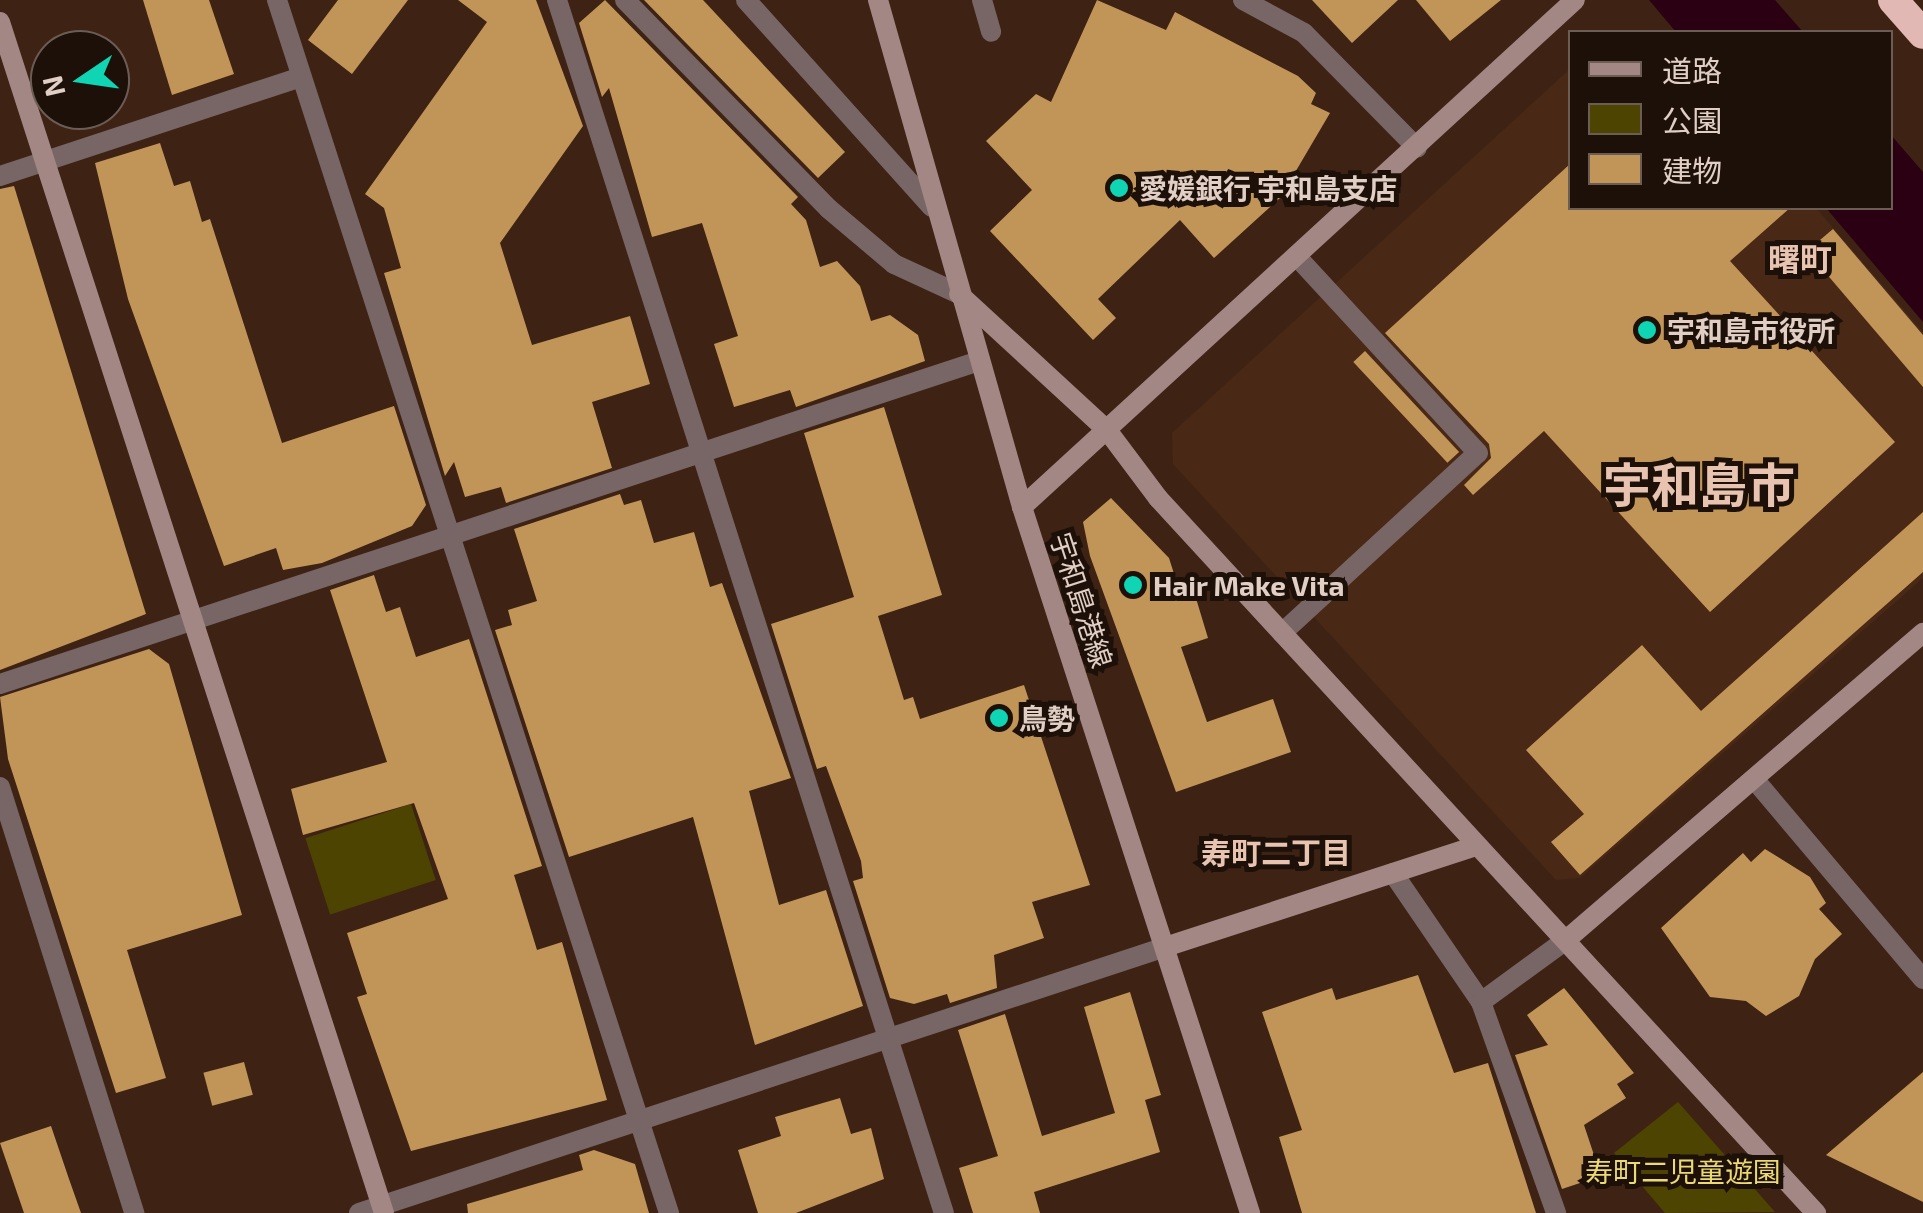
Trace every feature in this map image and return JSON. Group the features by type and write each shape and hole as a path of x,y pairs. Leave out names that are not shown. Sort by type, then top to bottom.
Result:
{"highway":[{"path":"1893,0 1923,34"}],"street":[{"path":"277,0 669,1213"},
{"path":"558,0 892,1038 944,1213"},
{"path":"625,0 829,209 894,264 957,293 1107,430 1282,633 1816,1213"},
{"path":"746,0 932,207"},
{"name":"宇和島港線","path":"878,0 932,207 1022,507 1250,1213"},
{"path":"982,0 991,32"},
{"path":"1243,0 1304,33 1417,148"},
{"path":"1022,507 1575,0"},
{"path":"0,22 383,1209"},
{"path":"0,176 301,77"},
{"path":"1282,633 1478,453 1298,257"},
{"path":"0,684 979,361"},
{"path":"1481,1002 1566,940 1923,632"},
{"path":"1754,779 1923,979"},
{"path":"0,787 134,1213"},
{"path":"359,1213 383,1209 1476,846"},
{"path":"1393,873 1481,1002 1556,1213"}],"shaded area":[{"path":"1649,0 1775,0 1801,30 1674,30"},
{"name":"宇和島市役所","path":"1568,71 1568,210 1818,210 1923,332 1923,578 1580,878 1556,880 1173,464 1172,433"},
{"path":"1893,137 1923,172 1923,322 1828,210 1893,210"}],"green space":[{"path":"411,804 436,880 330,914 305,838"},
{"name":"寿町二児童遊園","path":"1678,1102 1775,1212 1665,1213 1614,1153"}],"building":[{"path":"143,0 209,0 234,74 172,95"},
{"path":"338,0 408,0 352,74 308,40"},
{"path":"458,0 536,0 583,126 500,243 532,345 630,316 650,384 592,402 612,468 506,503 501,487 465,497 454,462 445,476 384,273 401,268 384,208 365,194 487,22"},
{"path":"605,0 798,197 791,204 806,220 820,267 837,261 860,286 871,321 890,315 918,335 925,361 796,407 790,390 734,407 714,344 738,336 702,223 652,237 609,88 602,97 579,23"},
{"path":"644,0 703,0 845,152 818,178"},
{"path":"1097,0 1166,30 1175,12 1298,76 1316,93 1311,104 1330,113 1280,198 1214,258 1180,220 1098,299 1116,318 1093,340 990,231 1032,190 986,141 1036,94 1051,102"},
{"path":"1312,0 1398,0 1352,43"},
{"path":"1416,0 1501,0 1450,41"},
{"path":"160,143 174,186 190,181 202,222 210,219 282,443 394,406 426,505 412,526 322,563 283,570 276,548 224,566 128,299 95,163"},
{"path":"1568,166 1568,210 1788,210 1730,261 1895,442 1710,612 1544,431 1473,495 1464,485 1491,458 1489,444 1385,333"},
{"path":"14,186 146,614 0,670 0,189"},
{"path":"1833,229 1923,335 1923,387 1807,251"},
{"path":"1365,351 1459,452 1447,463 1353,362"},
{"path":"884,407 942,595 878,616 904,700 913,697 920,719 1024,685 1090,885 1032,902 1044,938 994,955 997,988 950,1003 947,994 914,1004 890,998 853,881 863,878 861,861 826,766 817,769 771,624 854,597 804,433"},
{"path":"620,494 624,505 641,500 654,543 694,532 710,587 722,583 791,778 749,791 779,905 826,890 863,1006 755,1045 693,817 569,857 495,630 512,625 508,610 537,601 514,529"},
{"path":"1111,498 1169,558 1182,599 1195,595 1208,638 1181,647 1207,722 1273,699 1291,752 1176,792 1090,556 1083,522"},
{"path":"1923,512 1923,572 1580,875 1551,842 1584,814 1526,750 1642,645 1701,711"},
{"path":"374,575 386,612 400,607 416,657 469,639 542,866 514,875 537,950 562,942 607,1100 411,1151 357,997 367,994 347,933 448,899 414,803 303,835 291,789 387,762 330,590"},
{"path":"149,649 169,664 242,915 127,950 166,1078 116,1093 8,759 0,697"},
{"path":"1765,849 1810,877 1826,903 1819,909 1842,934 1815,959 1799,996 1766,1016 1746,1001 1710,997 1661,928 1743,853 1751,862"},
{"path":"1418,975 1454,1073 1488,1063 1536,1213 1302,1213 1279,1137 1302,1130 1262,1012 1332,988 1336,1000"},
{"path":"1564,988 1634,1073 1617,1084 1626,1098 1584,1125 1601,1176 1562,1189 1515,1055 1548,1045 1527,1015"},
{"path":"1130,992 1161,1095 1145,1100 1160,1152 1034,1192 1040,1213 973,1213 959,1168 998,1156 958,1030 1005,1014 1042,1136 1115,1113 1084,1007"},
{"path":"244,1062 253,1095 212,1106 203,1073"},
{"path":"1923,1072 1923,1202 1826,1155"},
{"path":"840,1098 851,1134 871,1128 884,1179 796,1213 758,1213 738,1150 781,1136 775,1117"},
{"path":"51,1126 81,1213 24,1213 0,1143"},
{"path":"594,1150 635,1164 649,1213 468,1213 467,1204 583,1170 579,1155"}],"place":[{"name":"愛媛銀行 宇和島支店","path":"1119,188"},
{"name":"宇和島市役所","path":"1647,330"},
{"name":"Hair Make Vita","path":"1133,585"},
{"name":"鳥勢","path":"999,718"}],"district":[{"name":"曙町","path":"1800,258"},
{"name":"宇和島市","path":"1699,485"},
{"name":"寿町二丁目","path":"1276,852"}]}
